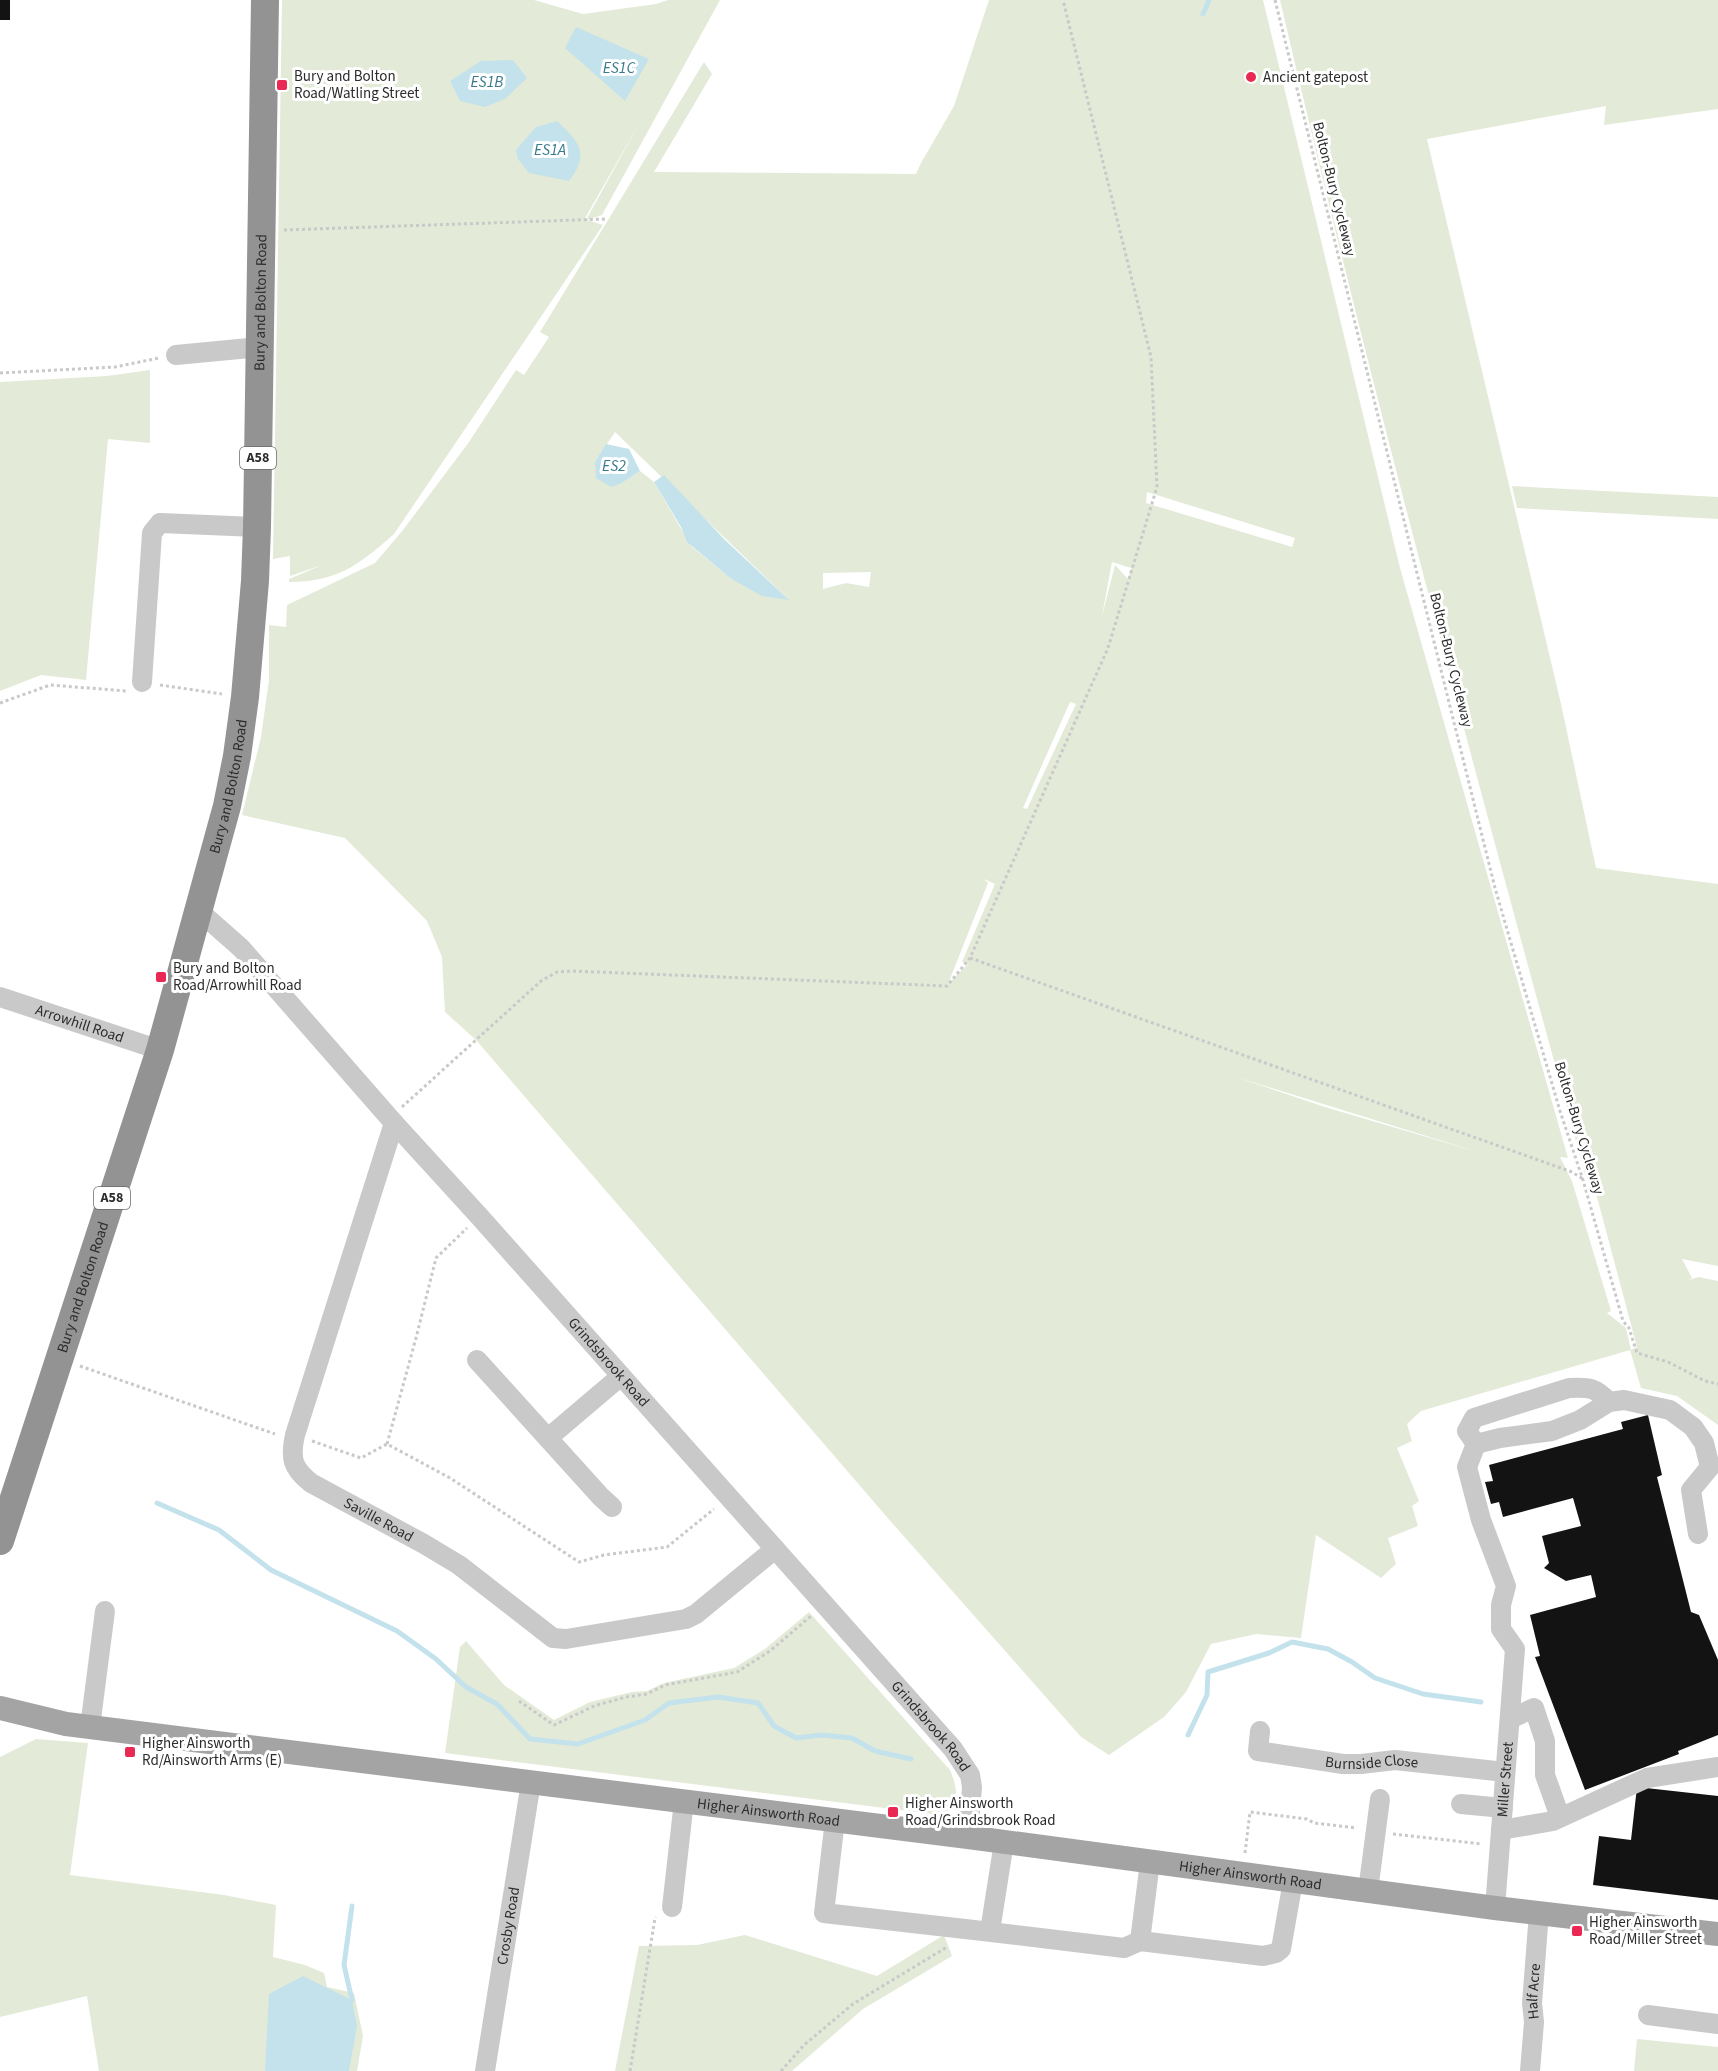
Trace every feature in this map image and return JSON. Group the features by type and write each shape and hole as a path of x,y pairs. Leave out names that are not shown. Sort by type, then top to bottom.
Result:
{"highway":[{"name":"Bury and Bolton Road","path":"0,1541 160,1050 227,806 237,756 245,698 257,527 265,0"}],"main road":[{"name":"Higher Ainsworth Road","path":"0,1708 66,1724 968,1837 1495,1908 1718,1934"}],"street":[{"path":"176,355 260,347"},
{"path":"142,682 152,533 160,523 257,527"},
{"name":"Grindsbrook Road","path":"199,911 241,948 392,1121 953,1749 970,1775 972,1788 968,1837"},
{"name":"Arrowhill Road","path":"0,997 160,1050"},
{"name":"Saville Road","path":"392,1121 295,1438 293,1462 300,1474 311,1483 459,1565 553,1638 566,1639 686,1618 696,1614 775,1549"},
{"path":"477,1360 612,1507"},
{"path":"548,1438 621,1376"},
{"path":"1609,1402 1597,1390 1569,1388 1474,1418 1467,1431 1476,1444 1500,1438 1552,1431 1580,1420 1609,1402 1624,1400 1670,1410 1693,1427 1704,1443 1710,1467 1691,1490 1698,1534"},
{"name":"Miller Street","path":"1476,1444 1467,1467 1481,1520 1506,1586 1501,1605 1501,1629 1515,1649 1495,1908"},
{"path":"90,1727 105,1611"},
{"path":"1510,1719 1534,1708 1545,1741 1545,1775 1560,1817"},
{"name":"Burnside Close","path":"1260,1731 1258,1750 1343,1764 1395,1760 1505,1772"},
{"path":"1500,1838 1553,1821 1647,1778 1718,1767"},
{"name":"Crosby Road","path":"485,2071 531,1782"},
{"path":"1368,1891 1380,1799"},
{"path":"672,1907 684,1801"},
{"path":"1461,1804 1503,1808"},
{"path":"835,1820 824,1914 1124,1948 1140,1941 1263,1956 1276,1953 1281,1949 1293,1881"},
{"path":"982,1931 1004,1842"},
{"path":"1140,1941 1150,1862"},
{"name":"Half Acre","path":"1530,2071 1534,2022 1532,2003 1539,1913"},
{"path":"1648,2015 1718,2024"}],"path":[{"path":"392,1121 541,981 557,972 572,970 947,986 970,958 1108,648 1157,487 1151,357 1063,0"},
{"name":"Bolton-Bury Cycleway","path":"1275,0 1495,888 1623,1321 1629,1328 1637,1353 1668,1362 1705,1381 1718,1384"},
{"path":"262,230 606,219"},
{"path":"0,373 115,367 176,355"},
{"path":"0,703 50,685 128,691 142,682 245,698"},
{"path":"970,958 1572,1172 1583,1180"},
{"path":"59,1359 361,1458 387,1444 436,1258 479,1216"},
{"path":"387,1444 450,1478 579,1562 604,1555 668,1547 729,1496"},
{"path":"519,1701 554,1725 594,1706 647,1694 665,1685 730,1674 770,1651 825,1605"},
{"path":"1242,1874 1250,1812 1376,1831 1500,1838"},
{"path":"630,2071 655,1918 672,1907"},
{"path":"782,2071 804,2045 853,2004 982,1931"}],"green space":[{"path":"282,0 534,0 583,14 656,4 668,0 720,0 602,215 587,220 603,225 394,534 358,563 321,579 289,582 289,579 322,565 290,576 290,556 273,559","holes":["640,122 586,220 584,220"]},
{"path":"989,0 1263,0 1400,568 1568,1158 1560,1157 1572,1181 1611,1311 1607,1313 1626,1328 1631,1350 1637,1347 1593,1182 1585,1174 1427,588 1351,295 1280,0 1718,0 1718,109 1604,125 1606,106 1427,139 1561,704 1596,868 1718,884 1718,1266 1682,1259 1692,1278 1688,1280 1699,1277 1718,1281 1718,1425 1677,1396 1641,1388 1630,1350 1421,1411 1407,1424 1412,1441 1397,1448 1419,1501 1412,1506 1418,1526 1388,1538 1396,1564 1381,1578 1316,1535 1301,1638 1256,1634 1211,1644 1186,1692 1164,1717 1109,1755 1081,1737 886,1516 476,1040 445,1012 442,957 427,921 345,838 242,815 261,737 269,680 269,625 286,627 287,605 375,563 403,530 469,442 516,370 524,375 549,337 540,332 704,62 712,74 654,172 916,174 954,106","holes":["615,432 788,599 730,578 691,546 654,482 640,471 622,483 595,462","1147,492 1295,538 1292,547 1146,503","1112,562 1131,568 1128,579 1115,565 1102,616","871,572 869,587 846,583 823,589 823,573","1070,702 1076,704 1027,809 1023,808","984,879 995,884 962,962 968,964 948,984 988,883","1236,1077 1481,1153 1325,1107"]},
{"path":"150,370 150,443 108,439 86,680 41,675 0,691 0,382 107,376"},
{"path":"1512,486 1718,497 1718,519 1517,508"},
{"path":"809,1612 950,1770 956,1796 948,1812 941,1815 445,1753 460,1647 466,1641 504,1685 554,1720 590,1702 632,1692 647,1691 664,1683 734,1668 765,1649"},
{"path":"36,1739 88,1743 70,1875 224,1895 276,1905 273,1957 305,1965 324,1973 327,1987 354,1993 363,2036 357,2071 99,2071 87,1996 0,2017 0,1757"},
{"path":"745,1935 877,1976 944,1935 952,1956 863,2009 792,2071 615,2071 639,1946 697,1945"},
{"path":"1637,2039 1718,2047 1718,2071 1634,2071"}],"water":[{"name":"ES1C","path":"576,27 649,59 625,101 565,48"},
{"name":"ES1B","path":"513,60 527,78 505,99 485,107 460,101 450,81 481,61"},
{"name":"ES1A","path":"557,121 572,135 580,149 579,163 569,181 529,173 518,159 516,150 536,127"},
{"name":"ES2","path":"606,444 629,449 640,471 622,483 611,487 596,478 595,462"},
{"path":"664,475 724,539 789,600 762,596 730,578 687,542 681,527 654,482"},
{"path":"303,1976 352,2000 357,2026 349,2071 265,2071 269,1994"}],"building":[{"path":"0,0 10,0 10,20 0,20"},
{"path":"1648,1415 1662,1475 1657,1477 1691,1612 1699,1615 1718,1660 1718,1735 1678,1751 1679,1754 1585,1790 1535,1657 1540,1656 1530,1615 1596,1597 1591,1575 1566,1581 1544,1568 1549,1563 1542,1536 1581,1526 1573,1498 1503,1517 1499,1502 1491,1504 1485,1482 1493,1481 1489,1465 1623,1429 1621,1422"},
{"path":"1637,1787 1718,1796 1718,1900 1593,1885 1599,1836 1631,1840"}],"waterway":[{"path":"1203,14 1209,0"},
{"path":"157,1503 219,1530 271,1570 397,1631 436,1659 466,1687 497,1704 530,1739 578,1744 645,1720 669,1703 718,1697 758,1703 774,1726 796,1738 821,1735 852,1738 875,1751 911,1759"},
{"path":"1188,1735 1207,1695 1208,1672 1269,1653 1292,1642 1328,1649 1375,1678 1423,1694 1481,1702"},
{"path":"349,2005 352,2000 344,1965 352,1906"}],"place":[{"name":"Ancient gatepost","path":"1251,77"},
{"name":"Bury and Bolton Road/Watling Street","path":"282,85"},
{"name":"Bury and Bolton Road/Arrowhill Road","path":"161,977"},
{"name":"Higher Ainsworth Rd/Ainsworth Arms (E)","path":"130,1752"},
{"name":"Higher Ainsworth Road/Grindsbrook Road","path":"893,1812"},
{"name":"Higher Ainsworth Road/Miller Street","path":"1577,1931"}]}
